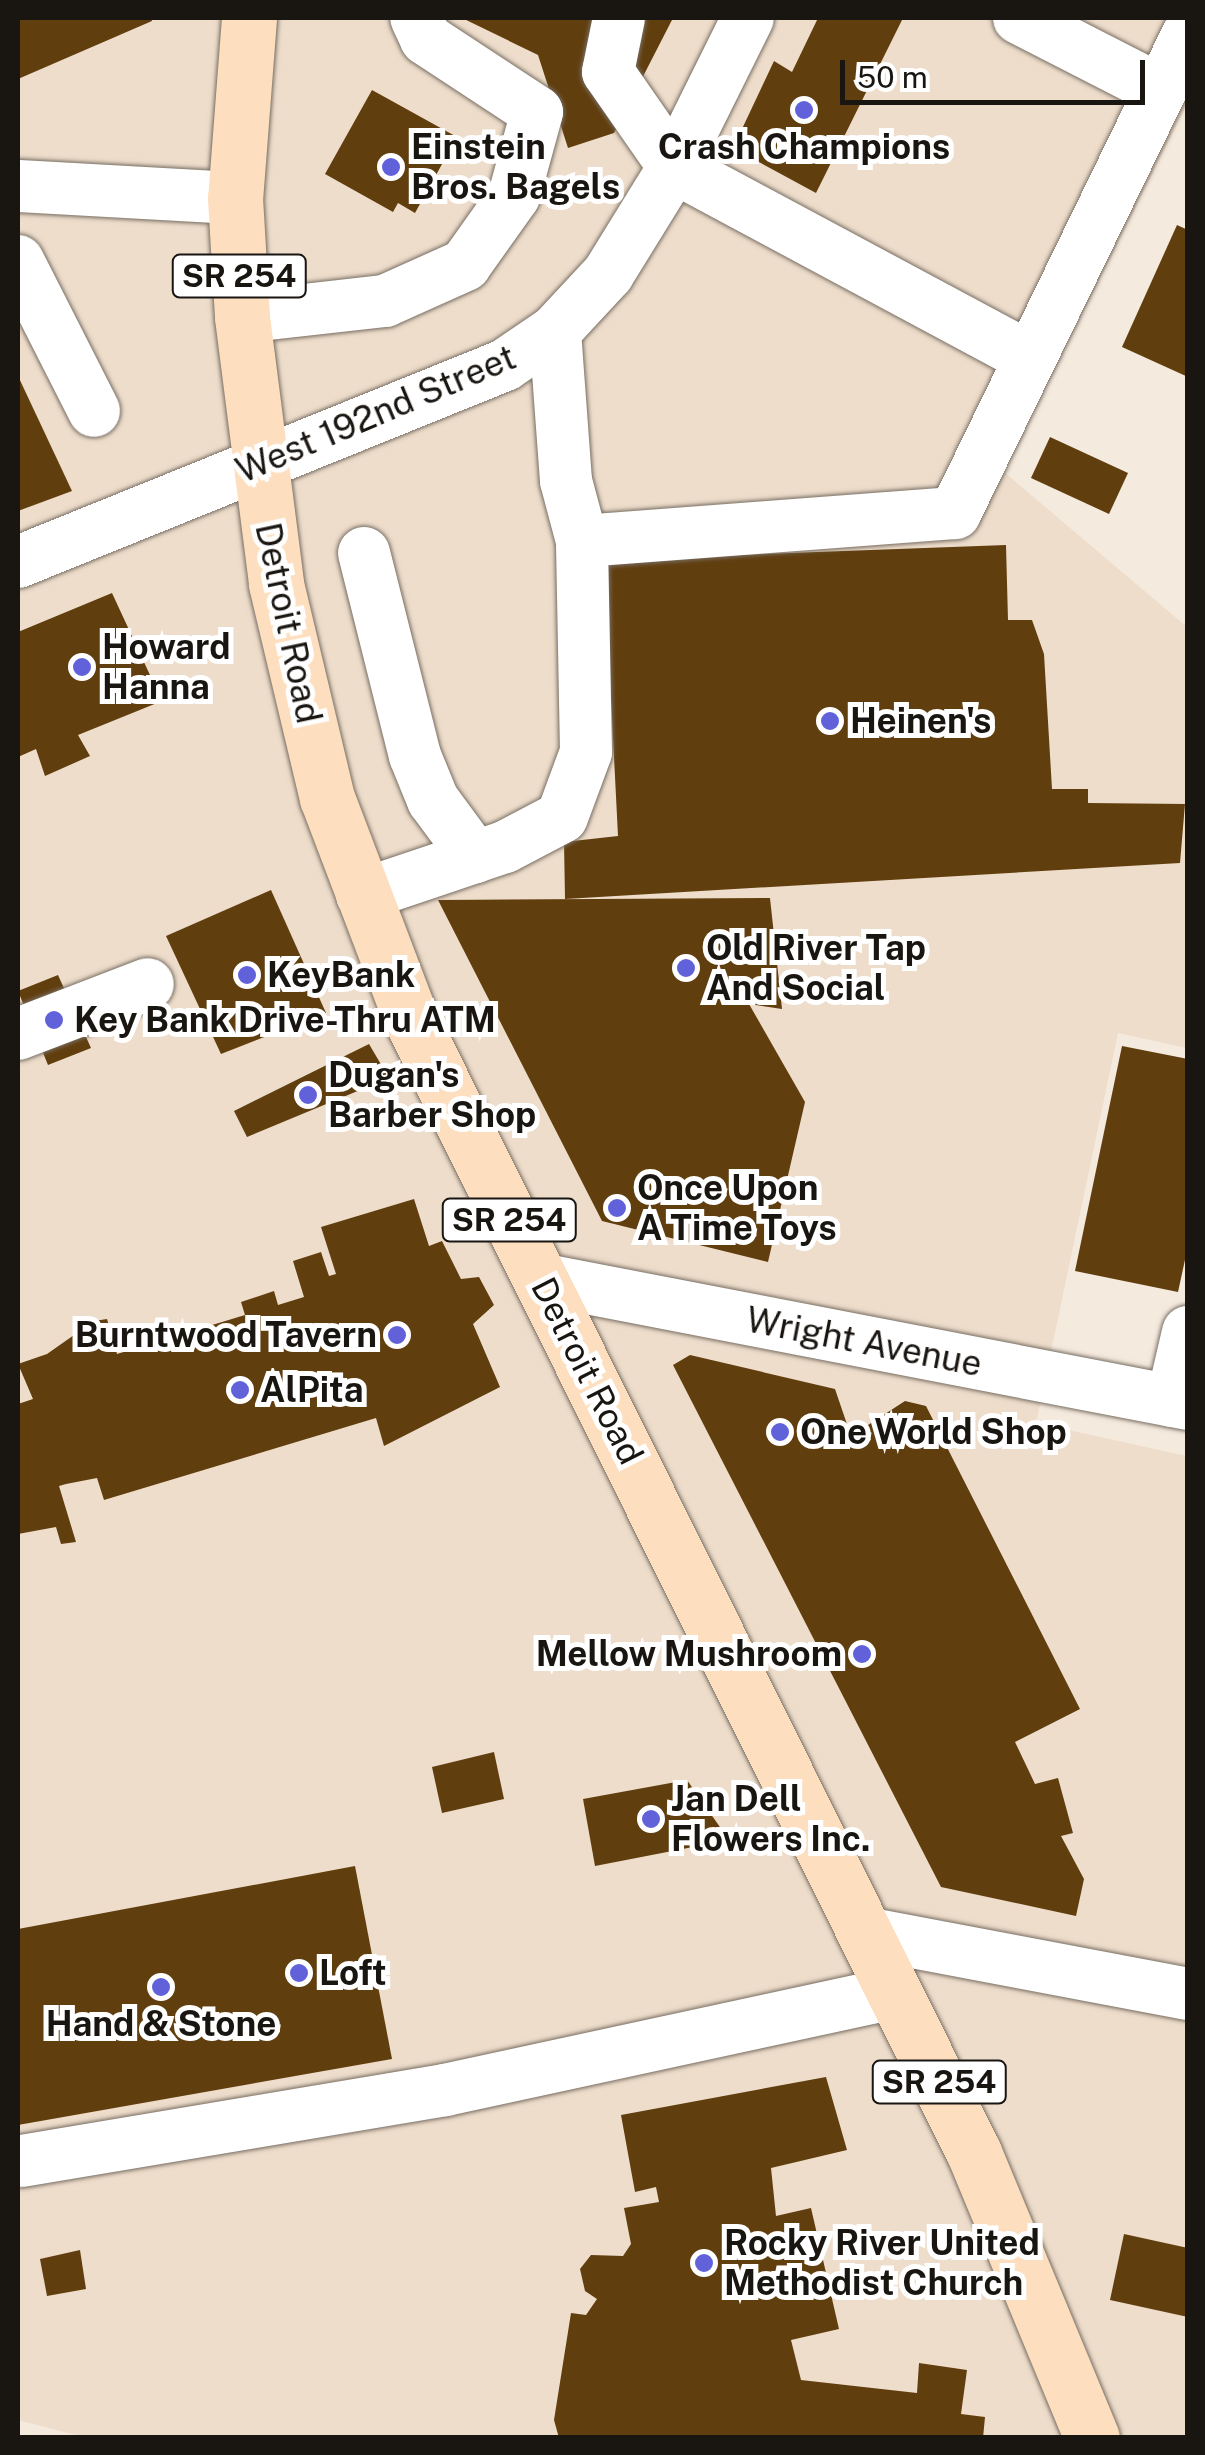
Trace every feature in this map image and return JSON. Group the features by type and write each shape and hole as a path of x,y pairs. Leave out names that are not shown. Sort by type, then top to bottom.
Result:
{"main road":[{"name":"Detroit Road","path":"248,18 235,198 242,318 257,467 326,798 410,1017 866,1932 1013,2240 1092,2438"}],"street":[{"path":"242,318 385,301 466,265 514,196 537,112 426,39 416,18"},
{"path":"620,18 608,72 674,166 1028,357"},
{"name":"West 192nd Street","path":"18,562 506,364 556,331 608,274 674,166 748,18"},
{"path":"1020,18 1160,90"},
{"path":"582,540 956,513 1028,357 1188,34"},
{"path":"18,186 235,198"},
{"path":"18,261 94,411"},
{"path":"362,895 476,856 562,817 586,752 582,540 566,481 556,331"},
{"path":"364,553 415,756 432,800 476,856"},
{"path":"18,1034 148,984"},
{"name":"Wright Avenue","path":"540,1279 1180,1403"},
{"path":"1180,1403 1188,1332"},
{"path":"866,1932 1188,1994"},
{"path":"22,2162 445,2090 894,1993"}],"shaded area":[{"path":"18,18 1165,18 1187,29 1187,104 1004,472 1187,627 1187,1048 1118,1033 1036,1423 1187,1456 1187,2437 87,2438 18,2420"}],"building":[{"path":"18,18 151,18 152,21 18,79"},
{"path":"462,18 673,18 614,133 568,148 538,55"},
{"name":"Crash Champions","path":"818,18 903,18 816,193 733,148 774,61 792,72"},
{"path":"372,90 457,137 415,213 398,203 393,212 325,174"},
{"path":"1177,225 1188,230 1188,377 1122,347"},
{"path":"18,376 72,491 18,511"},
{"path":"1050,437 1128,473 1109,514 1031,478"},
{"name":"Heinen's","path":"1006,545 1008,620 1032,620 1044,654 1052,789 1088,789 1088,803 1185,804 1180,863 565,899 564,842 618,836 604,560"},
{"name":"Howard Hanna","path":"112,593 162,701 78,735 90,756 45,776 36,749 18,757 18,632"},
{"name":"KeyBank","path":"271,890 326,1013 221,1054 166,936"},
{"path":"770,898 782,1009 749,1004 805,1102 768,1262 602,1221 438,900"},
{"name":"Key Bank Drive-Thru ATM","path":"58,975 91,1048 48,1065 18,991"},
{"name":"Dugan's Barber Shop","path":"369,1044 389,1078 247,1137 234,1111"},
{"path":"1122,1046 1188,1059 1188,1246 1178,1292 1075,1271"},
{"path":"414,1199 429,1246 442,1241 461,1279 479,1277 494,1305 473,1324 500,1387 384,1446 376,1418 104,1500 97,1478 59,1486 76,1542 61,1544 56,1527 18,1534 18,1404 33,1399 18,1364 47,1354 94,1321 107,1319 117,1354 245,1315 241,1302 274,1291 278,1305 304,1297 293,1261 321,1252 329,1276 336,1274 321,1227"},
{"path":"690,1355 835,1389 851,1436 905,1401 926,1406 1080,1709 1015,1742 1035,1784 1058,1778 1073,1833 1061,1836 1084,1879 1076,1916 941,1887 673,1365"},
{"path":"494,1752 504,1799 442,1813 432,1767"},
{"name":"Jan Dell Flowers Inc.","path":"687,1780 729,1840 595,1866 583,1799"},
{"path":"355,1866 392,2059 18,2125 18,1929"},
{"name":"Rocky River United Methodist Church","path":"826,2077 847,2150 771,2168 776,2216 811,2208 839,2329 791,2340 801,2380 917,2393 919,2363 967,2370 961,2414 985,2417 983,2438 559,2438 554,2420 571,2313 586,2315 597,2299 585,2291 580,2269 591,2255 623,2256 631,2244 624,2208 659,2202 656,2187 635,2192 621,2115"},
{"path":"1124,2234 1188,2248 1188,2317 1110,2300"},
{"path":"80,2250 86,2289 47,2296 40,2259"}],"place":[{"name":"Crash Champions","path":"804,110"},
{"name":"Einstein Bros. Bagels","path":"391,167"},
{"name":"Howard Hanna","path":"82,667"},
{"name":"Heinen's","path":"830,721"},
{"name":"Old River Tap And Social","path":"686,968"},
{"name":"KeyBank","path":"247,975"},
{"name":"Key Bank Drive-Thru ATM","path":"54,1020"},
{"name":"Dugan's Barber Shop","path":"308,1095"},
{"name":"Once Upon A Time Toys","path":"617,1208"},
{"name":"Burntwood Tavern","path":"397,1335"},
{"name":"AlPita","path":"240,1390"},
{"name":"One World Shop","path":"780,1432"},
{"name":"Mellow Mushroom","path":"862,1654"},
{"name":"Jan Dell Flowers Inc.","path":"651,1819"},
{"name":"Loft","path":"299,1973"},
{"name":"Hand & Stone","path":"161,1987"},
{"name":"Rocky River United Methodist Church","path":"704,2263"}]}
